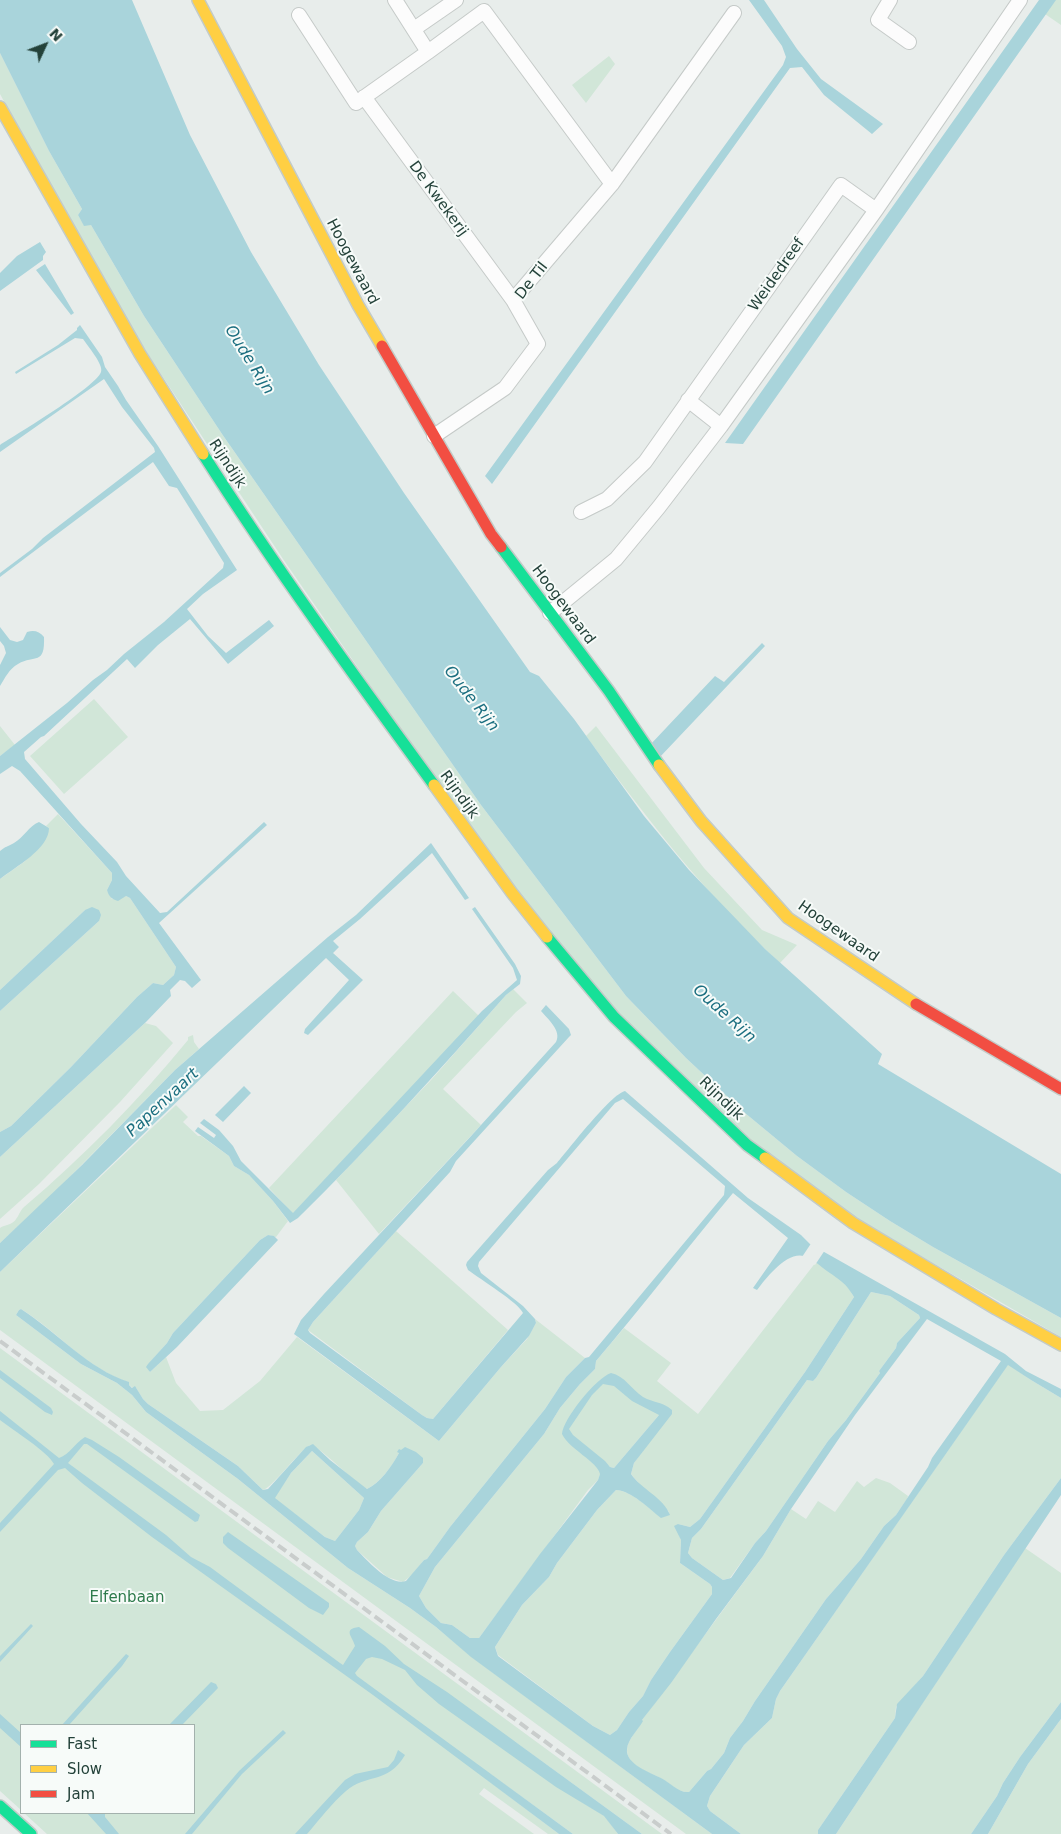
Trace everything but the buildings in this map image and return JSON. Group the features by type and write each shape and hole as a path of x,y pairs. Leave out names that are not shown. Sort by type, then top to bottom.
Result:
{"main road":[{"name":"Hoogewaard","path":"198,0 358,306 491,534 609,691 663,771 701,822 788,918 925,1010 1061,1089"},
{"name":"Rijndijk","path":"0,107 140,354 228,493 374,703 512,894 614,1017 747,1145 853,1223 996,1309 1061,1345"},
{"path":"0,1806 31,1834"}],"street":[{"path":"394,0 428,52"},
{"path":"414,29 456,0"},
{"path":"888,0 878,20 909,42"},
{"path":"550,613 616,559 721,426 876,210 1020,0"},
{"path":"299,15 356,102 484,11 612,184"},
{"name":"De Til","path":"434,436 505,388 538,344 513,300 612,184 734,13"},
{"name":"De Kwekerij","path":"364,97 513,300"},
{"name":"Weidedreef","path":"581,512 607,499 646,462 841,185 876,210"},
{"path":"688,400 721,426"}],"green space":[{"path":"1055,0 1061,0 1061,25 1045,14"},
{"path":"0,53 49,151 82,209 78,215 84,225 91,225 144,316 222,434 481,805 626,996 686,1058 745,1113 797,1156 890,1221 1061,1318 1061,1337 848,1214 748,1138 603,1003 490,859 283,559 149,356 73,228 0,94"},
{"path":"609,56 615,64 586,103 572,85"},
{"path":"94,699 128,737 64,794 30,756"},
{"path":"0,726 15,745 0,756"},
{"path":"596,726 704,868 762,930 797,945 780,963 727,911 702,883 631,796 586,736"},
{"path":"58,814 112,873 112,880 107,890 112,899 126,896 130,898 176,967 174,975 163,985 153,983 137,997 71,1067 11,1126 0,1132 0,1011 99,921 85,910 0,990 0,879 24,862 49,828 46,826"},
{"path":"513,989 527,1003 516,1012 443,1089 481,1125 379,1234 336,1180 431,1080"},
{"path":"453,991 479,1016 293,1214 269,1188"},
{"path":"145,1023 156,1026 173,1043 120,1102 39,1184 0,1219 0,1157"},
{"path":"193,1035 194,1042 199,1049 175,1070 46,1201 0,1243 0,1228 15,1221 24,1207 110,1127 150,1084 188,1040 188,1037"},
{"path":"176,1105 188,1117 183,1122 198,1136 201,1136 229,1156 234,1166 249,1175 288,1221 276,1237 268,1235 260,1240 173,1333 152,1360 150,1372 166,1357 176,1383 200,1411 223,1410 260,1381 297,1337 439,1441 527,1339 536,1323 535,1319 585,1358 566,1377 545,1409 450,1527 427,1559 403,1582 387,1577 355,1546 368,1532 381,1511 423,1463 399,1453 386,1473 367,1489 321,1451 310,1445 263,1490 238,1466 148,1404 136,1388 129,1385 128,1382 99,1368 21,1309 16,1315 81,1364 117,1383 132,1395 146,1412 238,1479 348,1568 436,1627 472,1657 712,1834 686,1834 0,1330 0,1272"},
{"path":"396,1231 508,1330 433,1419 422,1415 308,1330 313,1322"},
{"path":"816,1262 845,1282 854,1297 805,1372 700,1519 690,1527 678,1524 681,1540 680,1563 710,1584 712,1594 651,1680 643,1696 617,1730 610,1735 593,1726 498,1655 495,1647 522,1605 549,1577 557,1563 597,1510 616,1490 628,1493 661,1517 669,1512 631,1474 634,1463 648,1443 659,1415 614,1468 606,1464 598,1480 588,1490 479,1638 470,1638 452,1625 441,1623 426,1608 419,1596 435,1567 544,1434 560,1408 595,1369 596,1361 624,1328 671,1363 657,1381 698,1414"},
{"path":"871,1292 890,1296 919,1315 920,1318 897,1343 896,1348 879,1371 880,1373 846,1420 828,1441 766,1531 730,1578 723,1580 692,1558 688,1553 692,1538 701,1529 807,1380 813,1381 816,1378"},
{"name":"Elfenbaan","path":"0,1348 662,1834 642,1834 514,1741 577,1799 605,1816 618,1834 573,1834 489,1773 485,1778 559,1834 548,1834 484,1788 479,1794 534,1834 47,1834 25,1814 195,1814 195,1724 20,1724 20,1809 0,1791"},
{"path":"1008,1364 1061,1398 1061,1478 1004,1555 923,1676 896,1707 895,1718 818,1830 818,1834 741,1834 710,1811 707,1806 710,1796 744,1745 772,1718 776,1699 780,1691"},
{"path":"312,1451 364,1498 359,1510 335,1541 325,1537 274,1498 291,1473"},
{"path":"876,1478 890,1483 908,1496 907,1499 896,1515 884,1526 861,1559 826,1599 730,1738 724,1753 711,1769 707,1771 689,1792 685,1792 646,1772 631,1761 628,1757 627,1747 642,1720 763,1556 791,1509 806,1519 818,1501 835,1512 857,1481 864,1487"},
{"path":"1025,1548 1061,1573 1061,1702 1020,1757 997,1796 971,1834 836,1834"},
{"path":"1061,1719 1061,1834 988,1834 1028,1764"}],"water":[{"name":"Oude Rijn","path":"0,0 132,0 190,135 251,252 319,365 404,493 530,672 539,676 574,719 644,816 689,870 765,949 882,1054 878,1064 1061,1174 1061,1318 890,1221 797,1156 745,1113 686,1058 626,996 481,805 222,434 144,316 91,225 84,226 78,215 82,209 49,151 0,53"},
{"path":"749,0 764,0 797,49 821,79 883,124 872,134 824,95 802,67 790,68 492,484 485,476 783,65 786,57 782,46"},
{"path":"1039,0 1056,0 743,444 725,443"},
{"path":"40,242 46,252 43,260 0,291 0,273 17,256"},
{"path":"45,264 74,313 71,315 36,270"},
{"path":"80,325 102,357 105,367 126,400 158,446 237,570 203,594 187,609 208,636 226,653 269,620 274,626 228,664 190,619 158,645 135,668 127,659 44,736 24,752 25,759 160,913 167,912 264,822 267,825 159,923 201,980 192,988 185,981 180,980 170,990 171,996 146,1022 0,1157 0,1132 11,1126 71,1067 137,997 153,983 163,985 174,975 176,967 130,898 126,896 118,901 110,896 107,890 112,880 112,873 20,771 12,766 0,774 0,756 164,622 223,568 224,563 177,488 169,486 153,462 0,577 0,573 32,549 43,538 155,452 104,379 0,452 0,445 71,399 96,379 101,372 98,360 83,339 75,338 16,374 15,372 58,345 77,330"},
{"path":"0,627 10,640 17,642 23,640 27,632 38,632 44,637 44,646 41,656 24,661 12,668 0,686 0,665 6,653 0,641"},
{"path":"762,643 765,646 659,758 650,745 715,676 724,682"},
{"path":"39,822 49,828 48,836 30,857 0,879 0,851 17,841 32,826"},
{"name":"Papenvaart","path":"431,843 469,898 465,900 432,853 333,941 339,947 333,953 363,980 308,1035 304,1033 305,1029 349,980 326,958 0,1272 0,1243 82,1165 175,1070 328,937 356,915"},
{"path":"92,907 99,910 101,915 99,921 0,1011 0,990 85,910"},
{"path":"475,907 515,964 521,976 520,984 506,995 351,1164 298,1218 290,1223 249,1175 234,1166 229,1156 195,1131 198,1127 214,1138 216,1135 200,1123 204,1119 219,1130 233,1146 241,1161 293,1213 482,1011 517,980 513,968 472,909"},
{"path":"546,1005 569,1029 571,1035 456,1161 450,1172 313,1322 308,1330 422,1415 433,1419 523,1313 507,1297 468,1270 467,1262 548,1170 557,1163 600,1111 625,1091 748,1198 801,1235 810,1244 1005,1354 1026,1371 1061,1389 1061,1398 1008,1365 780,1691 776,1699 772,1718 744,1745 710,1796 707,1806 710,1811 741,1834 712,1834 471,1657 410,1608 348,1568 238,1479 146,1412 132,1395 117,1383 81,1364 16,1315 21,1309 86,1359 114,1376 129,1382 132,1388 135,1386 148,1404 238,1466 263,1490 268,1489 306,1447 313,1444 367,1489 377,1483 385,1474 399,1453 397,1452 399,1449 401,1450 405,1447 416,1452 423,1458 423,1463 381,1511 368,1532 355,1546 367,1560 386,1576 399,1582 406,1581 427,1559 450,1527 545,1409 566,1377 585,1358 589,1357 724,1195 725,1186 623,1099 615,1103 479,1262 478,1266 481,1273 523,1306 535,1319 536,1323 529,1336 439,1441 294,1334 301,1320 324,1294 556,1042 556,1029 541,1011","holes":["733,1193 788,1238 753,1288 757,1290 784,1261 797,1256 804,1256 842,1282 854,1297 805,1372 700,1519 690,1527 678,1524 674,1526 681,1540 680,1563 710,1584 712,1594 651,1680 643,1696 617,1730 610,1735 593,1726 498,1656 495,1647 522,1605 549,1577 557,1563 597,1510 616,1490 628,1493 661,1518 670,1515 663,1504 631,1474 634,1463 672,1414 672,1410 668,1407 643,1397 624,1380 611,1373 597,1383 581,1400 568,1419 562,1434 571,1445 598,1469 600,1474 598,1480 540,1554 479,1638 470,1638 452,1625 441,1623 426,1608 419,1596 435,1567 544,1434 560,1408 595,1369 596,1361","871,1292 890,1296 919,1315 920,1318 897,1343 896,1348 879,1371 880,1373 846,1420 828,1441 766,1531 755,1543 731,1578 723,1580 692,1558 688,1553 692,1538 701,1529 807,1380 813,1381","927,1319 1001,1361 932,1458 896,1515 884,1526 861,1559 826,1599 730,1738 724,1753 689,1792 681,1791 634,1763 627,1754 628,1745 642,1720 763,1556 791,1509 855,1415","603,1384 614,1386 632,1401 659,1415 614,1468 610,1467 573,1435 569,1429 592,1395","312,1451 364,1498 359,1510 335,1541 325,1537 275,1498 291,1473"]},
{"path":"244,1086 251,1093 223,1122 215,1115"},
{"path":"268,1235 274,1236 278,1240 177,1347 150,1372 146,1367 167,1343 173,1333 260,1240"},
{"path":"0,1370 51,1408 52,1415 45,1412 0,1378"},
{"path":"0,1411 59,1458 85,1437 119,1457 200,1515 198,1521 195,1522 87,1444 84,1444 68,1463 166,1535 191,1557 210,1567 343,1665 355,1646 350,1632 354,1628 359,1627 385,1646 404,1664 447,1692 642,1834 618,1834 604,1816 556,1787 439,1704 417,1685 405,1670 382,1659 372,1657 366,1659 355,1673 357,1676 573,1834 559,1834 373,1695 152,1537 65,1468 58,1470 0,1532 0,1523 54,1464 38,1447 0,1420"},
{"path":"1061,1478 1061,1495 836,1834 818,1834 818,1830 895,1718 897,1704 923,1676 1004,1555"},
{"path":"228,1532 329,1603 329,1607 323,1615 309,1608 228,1548 223,1543 223,1537"},
{"path":"31,1624 33,1626 0,1662 0,1656"},
{"path":"126,1654 129,1656 70,1724 63,1724"},
{"path":"211,1682 216,1684 218,1688 183,1724 170,1724"},
{"path":"1061,1702 1061,1719 1028,1764 988,1834 971,1834 997,1796 1020,1757"},
{"path":"0,1714 20,1732 20,1746 0,1728"},
{"path":"283,1730 286,1733 242,1774 192,1834 185,1834 239,1771"},
{"path":"398,1750 405,1755 391,1771 362,1782 346,1791 307,1834 295,1834 345,1780 355,1774 388,1767 394,1760"},
{"path":"88,1814 105,1814 105,1817 119,1834 106,1834"}],"pier":[{"path":"812,1242 825,1250 815,1265 802,1257"}],"railway":[{"path":"0,1341 671,1834"}],"traffic: fast":[{"path":"203,454 287,580 434,785"},
{"path":"501,547 609,691 659,765"},
{"path":"547,937 614,1017 747,1145 765,1158"},
{"path":"0,1806 31,1834"}],"traffic: slow":[{"path":"198,0 358,305 382,346"},
{"path":"0,107 140,354 203,454"},
{"path":"659,765 701,821 788,918 916,1004"},
{"path":"434,785 512,893 547,937"},
{"path":"765,1158 853,1223 996,1309 1061,1345"}],"traffic: jam":[{"path":"382,346 491,534 501,547"},
{"path":"916,1004 1061,1089"}]}
